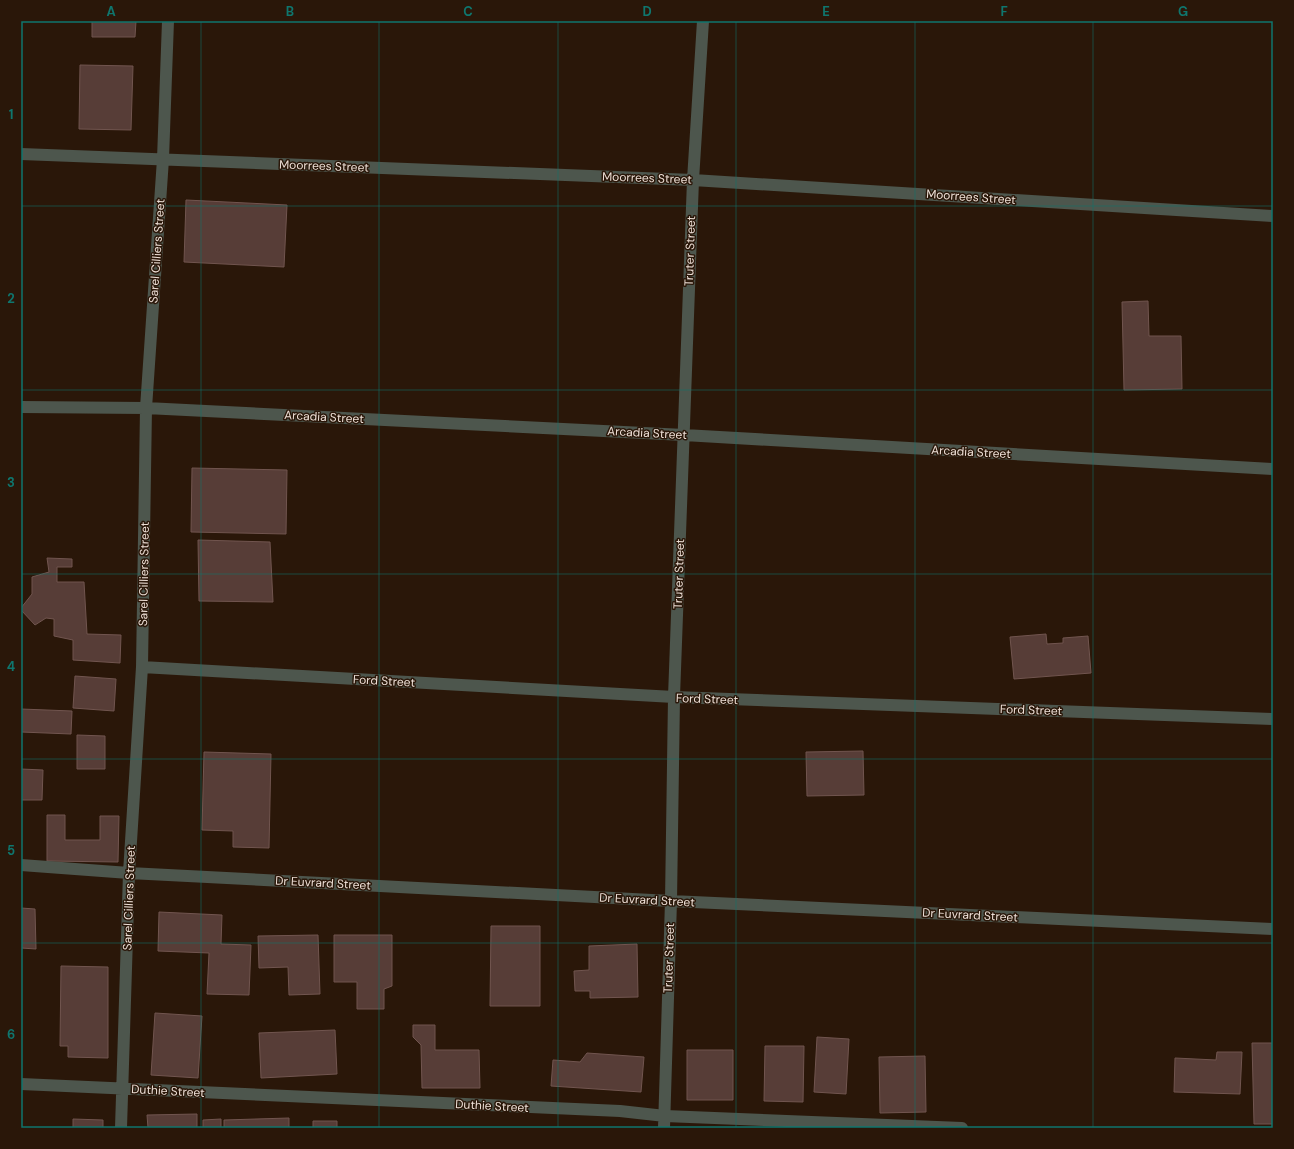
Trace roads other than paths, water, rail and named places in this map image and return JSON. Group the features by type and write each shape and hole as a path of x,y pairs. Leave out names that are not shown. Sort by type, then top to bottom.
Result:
{"street":[{"name":"Sarel Cilliers Street","path":"121,1128 129,873 142,667 146,408 163,159 168,21"},
{"name":"Truter Street","path":"664,1122 671,901 674,698 693,180 703,21"},
{"name":"Moorrees Street","path":"21,154 693,180 1273,216"},
{"name":"Arcadia Street","path":"21,407 146,408 684,435 1273,469"},
{"name":"Ford Street","path":"142,667 674,698 1273,719"},
{"name":"Dr Euvrard Street","path":"21,865 129,873 671,901 1273,929"},
{"name":"Duthie Street","path":"21,1084 620,1111 664,1122 962,1128"}]}
